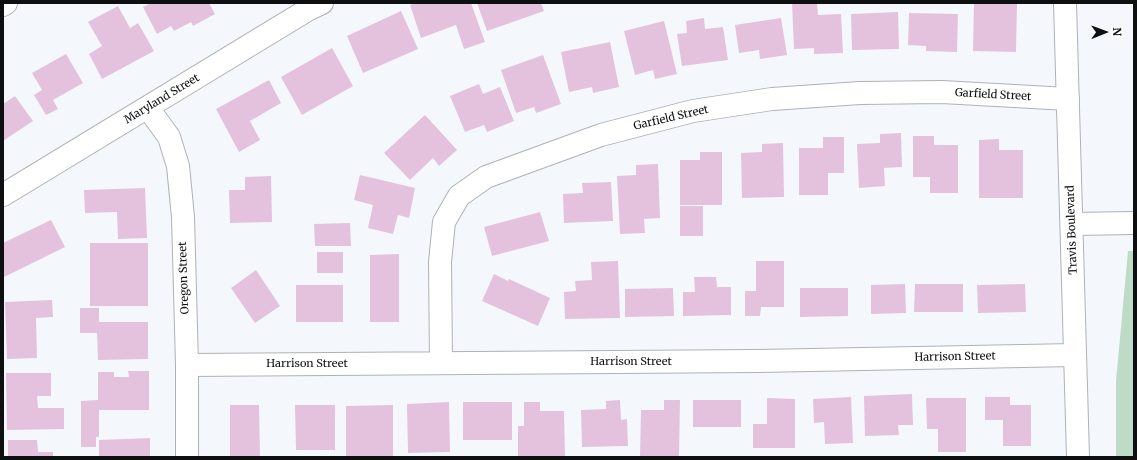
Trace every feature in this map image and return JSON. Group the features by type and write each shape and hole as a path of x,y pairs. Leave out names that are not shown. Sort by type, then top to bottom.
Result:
{"street":[{"name":"Maryland Street","path":"3,194 148,108 309,9 322,3"},
{"name":"Travis Boulevard","path":"1065,3 1078,457"},
{"name":"Garfield Street","path":"441,363 440,262 444,222 460,196 486,177 601,135 693,111 772,99 860,94 942,92 1068,99"},
{"name":"Oregon Street","path":"148,108 169,137 178,166 183,216 187,365 187,457"},
{"path":"1072,224 1134,223"},
{"name":"Harrison Street","path":"187,365 766,361 1075,354"}],"green space":[{"path":"1128,251 1134,251 1134,457 1116,457 1116,381"}],"building":[{"path":"151,3 209,3 215,14 193,26 191,22 174,31 171,26 157,34 143,7"},
{"path":"416,3 471,3 485,42 464,49 456,25 421,38 410,5"},
{"path":"477,3 541,3 544,11 487,31"},
{"path":"792,3 817,3 818,15 841,14 843,53 814,54 814,48 794,49"},
{"path":"974,3 1017,3 1016,52 973,51"},
{"path":"118,6 130,28 138,23 154,51 102,79 89,54 102,46 88,22"},
{"path":"401,11 418,49 363,73 347,36"},
{"path":"898,12 899,49 852,50 851,14"},
{"path":"909,13 958,14 957,52 926,51 926,46 908,45"},
{"path":"704,18 705,29 723,27 728,60 682,66 677,34 687,33 686,21"},
{"path":"781,18 787,55 760,59 759,50 739,53 735,25"},
{"path":"664,21 677,74 655,79 653,70 635,75 624,31"},
{"path":"610,42 619,87 593,93 592,87 569,92 561,52"},
{"path":"332,48 353,86 302,115 281,77"},
{"path":"66,54 83,83 53,100 58,109 46,115 34,95 42,90 32,73"},
{"path":"543,55 561,104 536,113 534,107 516,113 501,70"},
{"path":"269,80 281,103 250,121 260,140 239,152 216,109"},
{"path":"479,84 483,94 500,87 514,121 487,132 484,125 465,132 450,96"},
{"path":"15,96 33,121 3,141 3,104"},
{"path":"425,115 457,150 439,166 433,158 410,180 384,153"},
{"path":"901,133 902,167 884,168 885,186 859,188 857,144 880,143 880,134"},
{"path":"913,136 934,136 934,145 958,145 958,193 930,193 930,177 913,177"},
{"path":"823,137 844,137 844,173 828,173 828,195 799,195 799,148 823,148"},
{"path":"999,139 999,150 1023,150 1023,198 979,198 979,140"},
{"path":"783,143 784,197 742,198 741,153 762,152 762,144"},
{"path":"700,152 722,152 722,205 680,205 680,160 700,160"},
{"path":"658,164 660,218 644,219 645,233 620,234 617,176 636,175 636,165"},
{"path":"360,175 415,188 409,218 398,215 393,234 368,228 373,205 354,200"},
{"path":"271,176 272,222 230,223 229,190 245,190 245,177"},
{"path":"611,182 613,221 564,223 563,194 583,193 582,183"},
{"path":"145,188 147,238 118,239 117,212 85,213 84,190"},
{"path":"680,206 703,206 703,236 680,236"},
{"path":"540,212 549,241 492,256 484,227"},
{"path":"51,220 65,247 4,277 3,243"},
{"path":"350,223 351,246 315,246 314,224"},
{"path":"90,243 148,243 148,306 90,306"},
{"path":"317,252 343,252 343,273 317,273"},
{"path":"399,254 399,322 370,322 370,255"},
{"path":"618,261 620,318 565,319 564,292 576,291 575,281 592,280 591,262"},
{"path":"756,261 784,261 784,307 761,307 760,316 745,316 745,291 756,291"},
{"path":"256,270 280,306 255,323 231,288"},
{"path":"494,274 508,281 509,279 550,298 538,326 482,301"},
{"path":"694,277 716,277 717,287 731,287 731,315 683,316 683,292 695,292"},
{"path":"905,284 906,313 871,314 871,285"},
{"path":"915,284 963,284 963,312 914,312"},
{"path":"1025,284 1026,312 978,313 977,285"},
{"path":"296,285 343,285 343,322 296,322"},
{"path":"673,288 674,316 625,317 625,289"},
{"path":"800,288 848,288 848,316 800,317"},
{"path":"52,300 53,317 36,318 37,358 7,359 5,302"},
{"path":"80,308 99,308 99,322 148,322 148,359 98,360 97,333 80,333"},
{"path":"128,371 149,371 149,410 99,410 99,437 96,437 96,447 81,447 81,401 98,400 98,372 114,372 114,377 129,377"},
{"path":"6,373 51,373 51,396 37,396 38,408 64,408 64,429 7,430"},
{"path":"912,394 913,425 898,425 899,435 865,436 864,396"},
{"path":"851,397 853,443 825,444 824,422 814,423 813,399"},
{"path":"985,397 1010,397 1010,405 1031,405 1031,446 1003,446 1003,420 985,420"},
{"path":"767,398 795,399 795,448 753,448 753,424 767,424"},
{"path":"926,398 966,398 966,452 938,452 938,429 927,429"},
{"path":"620,400 621,420 627,419 628,446 582,447 581,410 606,409 606,401"},
{"path":"664,400 680,400 679,456 640,457 641,410 664,410"},
{"path":"693,400 741,400 741,427 693,427"},
{"path":"449,402 450,452 408,453 407,404"},
{"path":"463,402 512,402 512,440 463,440"},
{"path":"524,402 540,402 540,411 564,411 565,457 518,457 518,426 524,426"},
{"path":"230,405 259,405 260,457 230,457"},
{"path":"295,405 335,405 335,450 296,450"},
{"path":"393,405 393,457 346,457 346,406"},
{"path":"150,438 150,457 99,457 99,440"},
{"path":"8,440 37,440 38,452 53,452 53,457 8,457"}]}
